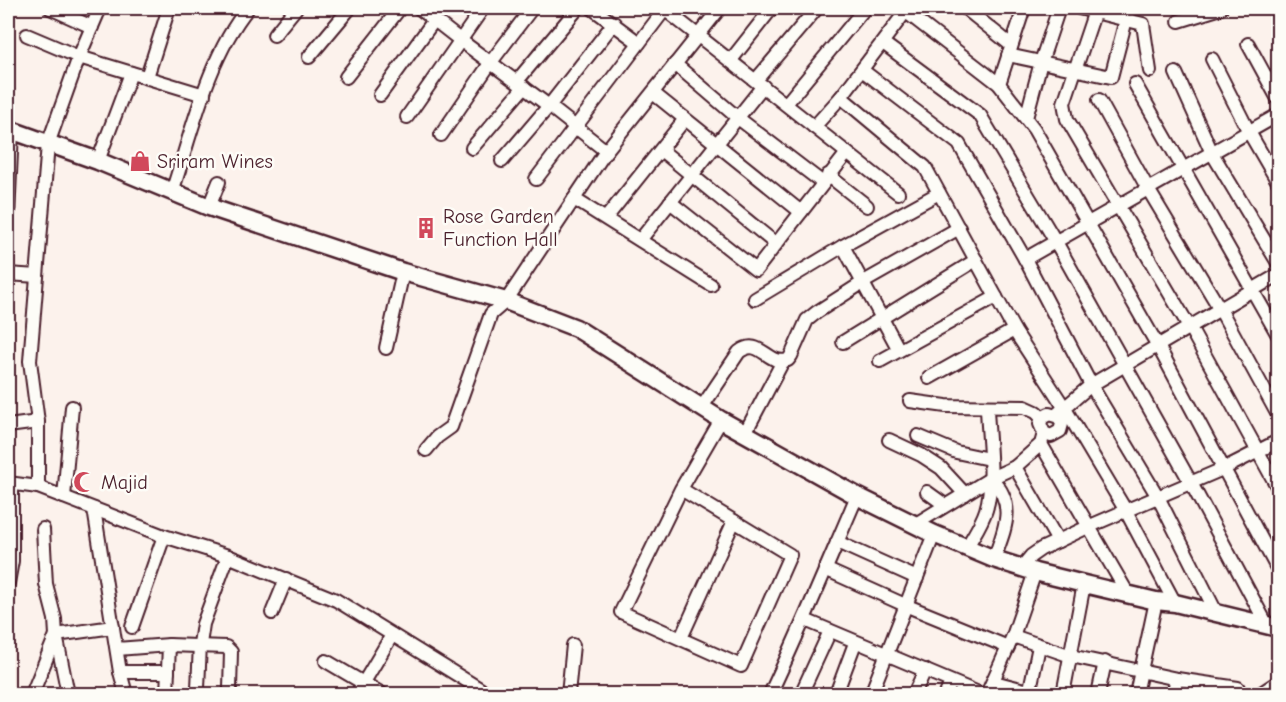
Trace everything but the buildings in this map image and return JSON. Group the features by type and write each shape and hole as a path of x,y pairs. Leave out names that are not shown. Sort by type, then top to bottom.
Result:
{"street":[{"path":"50,8 92,27"},
{"path":"38,487 38,422 30,361 48,144 99,8"},
{"path":"147,77 169,8"},
{"path":"172,192 220,52 235,23 248,8"},
{"path":"274,35 296,8"},
{"path":"309,57 349,8"},
{"path":"346,77 400,8"},
{"path":"419,8 549,105 606,152"},
{"path":"407,117 483,8"},
{"path":"441,135 491,62 532,8"},
{"path":"472,148 578,8"},
{"path":"592,8 639,43"},
{"path":"536,179 664,8 898,194"},
{"path":"426,450 437,437 451,427 491,314 506,301 606,152 720,8"},
{"path":"731,60 772,8"},
{"path":"640,240 738,118 760,83 817,8"},
{"path":"786,104 865,8"},
{"path":"965,8 1009,50 1041,62 1112,77 1127,13"},
{"path":"999,84 1023,8"},
{"path":"1026,118 1059,8"},
{"path":"1079,8 1127,13 1143,24 1150,71"},
{"path":"1179,21 1221,8"},
{"path":"814,127 841,97 883,43 903,9 999,84 1034,129 1088,223 1226,468 1278,570"},
{"path":"1095,9 1064,103 1067,119 1190,328 1278,488"},
{"path":"380,94 435,19"},
{"path":"502,161 614,23"},
{"path":"27,35 79,57 204,95"},
{"path":"883,43 980,115 1056,242 1273,627"},
{"path":"1248,44 1278,99"},
{"path":"1212,59 1249,132 1278,182"},
{"path":"675,64 738,118 867,206"},
{"path":"862,70 959,144 1025,259 1091,385 1158,497 1217,614"},
{"path":"98,161 131,73"},
{"path":"1176,74 1212,153 1278,263"},
{"path":"1135,84 1278,335"},
{"path":"653,93 801,212"},
{"path":"841,97 925,167 1060,411 1126,511 1175,603"},
{"path":"1099,100 1148,189 1220,309 1278,416"},
{"path":"1025,259 1278,115"},
{"path":"606,218 685,119"},
{"path":"8,216 10,130 98,161 209,207 403,272 506,301 576,328 721,420 857,496 914,525 994,559 1084,585 1175,603 1273,627"},
{"path":"661,150 776,244"},
{"path":"670,202 756,270 847,153"},
{"path":"209,207 219,182"},
{"path":"754,299 939,193"},
{"path":"574,199 711,285"},
{"path":"745,433 783,361 791,356 807,320 862,283 959,228"},
{"path":"843,246 899,350"},
{"path":"843,342 976,260"},
{"path":"386,348 403,272"},
{"path":"8,274 38,276"},
{"path":"1128,594 1042,439 1040,424 1042,418 1060,411 1091,385 1278,276"},
{"path":"880,361 996,297"},
{"path":"929,378 1014,330"},
{"path":"702,407 739,352 745,348 757,348 783,361"},
{"path":"910,401 946,406 1025,407 1042,418"},
{"path":"64,497 72,407"},
{"path":"967,548 986,510 991,478 987,408"},
{"path":"914,525 991,478 1016,467 1042,439 1060,431 1062,424 1060,411"},
{"path":"681,489 790,555 741,666 621,612 681,489 721,420"},
{"path":"8,426 38,422"},
{"path":"918,436 956,452 989,459"},
{"path":"890,440 921,454 941,468 965,494"},
{"path":"987,694 1011,641 1031,556 1090,526 1226,468 1278,441"},
{"path":"1016,467 1059,542"},
{"path":"991,478 1005,498 1007,511 1006,525 994,559"},
{"path":"8,583 12,561 10,483 38,487 164,536 228,556 336,600 480,689 484,694"},
{"path":"927,492 945,505"},
{"path":"770,694 805,620 857,496"},
{"path":"94,509 120,672 126,694"},
{"path":"681,638 734,521"},
{"path":"43,529 46,584 55,619 68,694"},
{"path":"871,694 934,534"},
{"path":"132,627 164,536"},
{"path":"837,542 917,578"},
{"path":"198,688 203,624 228,556"},
{"path":"825,569 905,605 1011,641 1040,646 1071,656 1105,662 1211,689 1238,688"},
{"path":"272,613 286,579"},
{"path":"1063,694 1084,585"},
{"path":"1136,694 1156,601"},
{"path":"805,620 855,643 887,654 981,694"},
{"path":"56,635 113,627"},
{"path":"801,694 830,631"},
{"path":"32,694 56,635"},
{"path":"360,689 392,635"},
{"path":"836,694 855,643"},
{"path":"117,649 169,645 200,645 228,649 231,652 230,688"},
{"path":"167,694 169,645"},
{"path":"568,694 573,645"},
{"path":"994,682 1033,694 1040,646"},
{"path":"326,661 360,689 382,694"},
{"path":"1098,694 1105,662"},
{"path":"914,694 925,670"},
{"path":"120,672 168,672"},
{"path":"1173,694 1177,679"},
{"path":"946,694 951,682"},
{"path":"1260,694 1278,682"}],"place":[{"name":"Sriram Wines","path":"140,161"},
{"name":"Rose Garden Function Hall","path":"426,228"},
{"name":"Majid","path":"84,482"}]}
